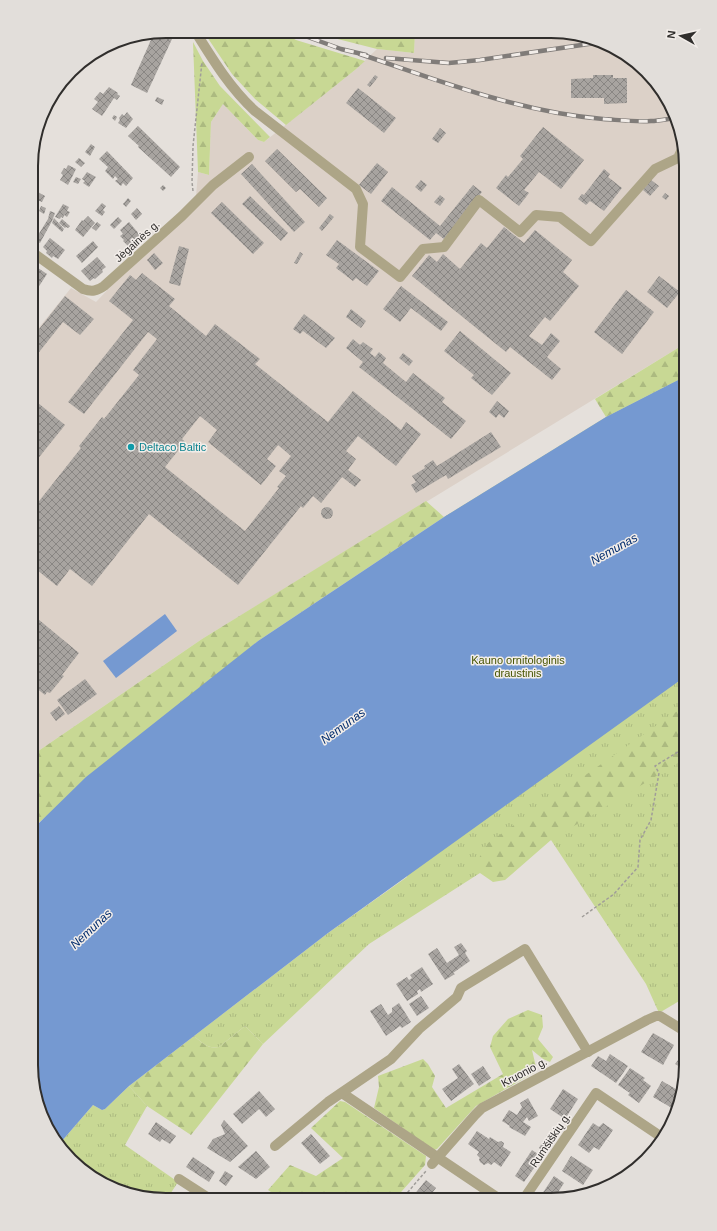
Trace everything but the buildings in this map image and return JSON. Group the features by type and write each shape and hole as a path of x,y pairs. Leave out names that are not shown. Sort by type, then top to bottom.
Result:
{"street":[{"path":"199,38 229,85 241,99 356,189 363,204 360,247 400,277 423,249 444,247 479,200 520,232 536,215 560,217 591,241 655,169 678,157"},
{"name":"Jėgainės g.","path":"38,256 83,289 89,291 97,290 104,286 182,216 213,185 249,157"},
{"path":"275,1146 328,1102 391,1059 419,1029 456,997 461,988 525,949 588,1052"},
{"name":"Kruonio g.","path":"435,1161 482,1108 656,1016 665,1019 679,1028"},
{"path":"342,1093 435,1161 489,1193"},
{"name":"Rumšiškių g.","path":"528,1193 596,1093 658,1135"},
{"path":"179,1179 201,1193"}],"path":[{"path":"194,203 192,182 193,146 204,47"},
{"path":"582,917 614,894 638,867 640,840 651,820 659,773 655,766 679,751"},
{"path":"407,1193 435,1161"}],"shaded area":[{"path":"415,38 559,38 576,40 608,51 635,70 647,82 666,109 677,141 678,149 679,347 202,639 38,751 38,329 71,288 96,302 196,197 198,172 209,175 211,122 223,104 258,140 264,142 355,70 377,49 414,53"}],"green space":[{"path":"208,38 292,38 365,61 286,125 255,99 232,74"},
{"path":"334,38 415,38 414,53 377,49"},
{"path":"193,42 203,61 220,86 270,137 264,142 258,140 223,104 211,122 209,175 198,172"},
{"path":"679,347 679,380 606,417 595,399"},
{"name":"Kauno ornitologinis draustinis","path":"679,380 679,1001 659,1013 646,984 551,840 480,867 480,873 369,944 263,1044 245,1026 219,1047 208,1046 203,1043 194,1036 328,933 407,877 444,517 606,417"},
{"path":"426,501 444,517 258,641 38,823 38,751 202,639"},
{"path":"679,710 679,762 551,840 505,880 493,882 480,873 479,858 488,843"},
{"path":"528,1010 542,1015 543,1027 538,1039 553,1057 550,1062 543,1059 532,1050 537,1071 476,1106 437,1149 434,1150 374,1108 379,1087 378,1076 423,1059 428,1064 435,1076 432,1087 446,1108 503,1074 490,1047 493,1036 508,1019"},
{"path":"245,1026 263,1044 191,1135 147,1106 129,1086 194,1036 208,1046 219,1047"},
{"path":"129,1086 147,1106 125,1145 178,1182 171,1193 149,1192 133,1189 117,1183 88,1167 70,1149 63,1140 93,1105 102,1110 105,1109"},
{"path":"340,1101 345,1102 426,1156 425,1165 400,1193 272,1193 268,1190 290,1165 316,1176 343,1158 311,1128"}],"water":[{"name":"Nemunas","path":"679,380 679,681 328,933 129,1086 105,1109 102,1110 93,1105 63,1140 51,1122 45,1106 40,1090 38,1073 38,824 86,777 258,641 444,517 606,417"},
{"path":"165,614 177,631 116,678 103,661"}],"railway":[{"path":"311,38 341,49 366,55"},
{"path":"386,58 449,63 480,60 589,44"},
{"path":"360,54 450,85 541,110 627,121 654,121 670,119"}],"place":[{"name":"Deltaco Baltic","path":"131,447"}]}
